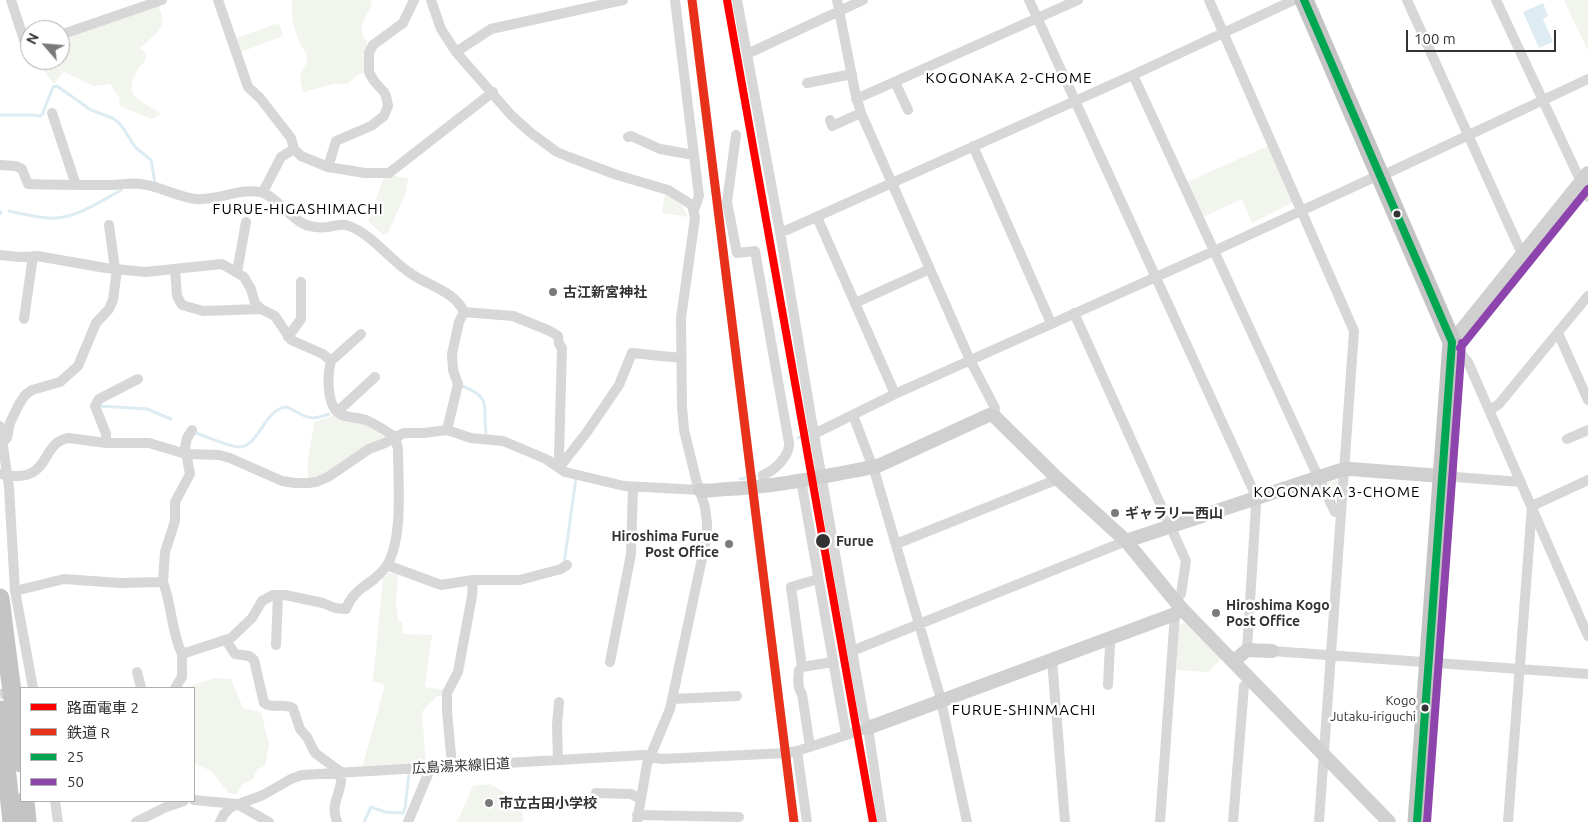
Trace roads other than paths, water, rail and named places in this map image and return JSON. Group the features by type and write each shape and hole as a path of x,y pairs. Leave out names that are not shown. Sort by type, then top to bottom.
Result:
{"highway":[{"path":"1304,0 1452,342 1418,822"},
{"path":"8,594 20,750"},
{"path":"0,710 12,822"},
{"path":"25,802 27,822"}],"street":[{"path":"10,0 20,29"},
{"path":"70,32 162,0"},
{"path":"218,0 248,86 260,98 291,138 294,148 301,156 328,167 365,173 389,173 493,92"},
{"path":"328,167 336,141 371,126 381,119 387,110 388,101 384,92 374,82 368,72 369,53 373,45 403,23 414,0"},
{"path":"430,0 441,29 456,52 511,114 531,133 556,152 668,190 689,202 694,210 695,218 681,318 681,358 684,430 700,490 707,523 707,536 672,699 664,725 647,764 637,818 739,817"},
{"path":"456,52 491,29 623,0"},
{"path":"675,0 699,196 694,210"},
{"path":"737,0 780,232 852,651 868,728 882,822"},
{"path":"837,0 856,99 861,113 970,360 995,408 994,416"},
{"path":"748,54 864,0"},
{"path":"1029,0 1254,492 1256,505 1247,650"},
{"path":"856,99 1078,0"},
{"path":"1209,0 1354,331 1319,822"},
{"path":"780,232 1133,75 1294,0"},
{"path":"1407,0 1522,254"},
{"path":"1496,0 1543,100 1584,178 1588,197"},
{"path":"808,83 852,74"},
{"path":"1133,75 1318,477 1335,512 1341,512"},
{"path":"814,434 895,394 1379,175 1390,172 1588,79"},
{"path":"895,82 908,110"},
{"path":"52,113 76,185"},
{"path":"830,120 832,126 861,113"},
{"path":"736,135 727,202 729,216 737,253 755,251 789,443 789,448 783,459 767,474 763,475 765,486"},
{"path":"628,137 631,136 660,149 694,155"},
{"path":"973,146 1051,323"},
{"path":"263,192 281,157 294,148"},
{"path":"0,165 9,165 22,169 28,184 139,183 196,199 208,199 245,191 263,192 306,226 327,227 342,225 361,233 412,275 449,295 460,304 464,312"},
{"path":"1584,178 1452,342 1468,362 1588,636"},
{"path":"817,217 895,394"},
{"path":"237,272 246,222"},
{"path":"3,442 7,438 10,423 25,395 32,390 60,382 78,366 96,323 109,309 113,300 116,269 108,225"},
{"path":"0,254 20,257 33,256 145,272 222,264 244,276 248,282 254,303 275,316 291,340 323,354 331,361"},
{"path":"24,319 33,256"},
{"path":"175,269 177,296 182,305 203,311 261,309"},
{"path":"855,303 930,269"},
{"path":"288,336 301,319 301,282"},
{"path":"1490,410 1499,404 1588,296"},
{"path":"447,430 458,384 453,370 452,354 459,322 464,312"},
{"path":"464,312 513,316 558,336 559,344 562,348 560,456 558,467"},
{"path":"1074,313 1186,561 1177,608 1160,822"},
{"path":"1558,333 1588,400"},
{"path":"182,654 226,640 239,632 252,618 264,599 278,595 346,609 355,593 370,583 387,565 395,547 397,528 398,449 395,437 367,420 343,415 338,412 332,406 329,390 328,373 331,361 361,334"},
{"path":"558,467 587,432 619,385 632,353 681,358"},
{"path":"338,412 375,377"},
{"path":"106,443 106,434 96,410 96,402 138,380"},
{"path":"853,414 873,467 941,701 967,822"},
{"path":"4,475 15,477 33,473 38,470 52,448 64,439 106,443 148,443 186,454 218,455 230,458 282,480 308,483 328,477 369,449 386,443 404,433 447,430 471,438 503,441 546,459 565,472 633,488 707,491 765,486 873,467 989,415 994,416 1058,479 1126,541 1177,608 1234,661 1389,822"},
{"path":"0,426 3,442 8,594 32,687"},
{"path":"176,687 182,677 182,654 177,643 167,592 163,582 165,552 175,521 175,502 190,474 186,442 192,430"},
{"path":"1568,439 1588,430"},
{"path":"852,651 1126,541 1344,469 1521,482"},
{"path":"896,544 1058,479"},
{"path":"801,480 846,734"},
{"path":"1532,506 1588,480"},
{"path":"610,662 631,554 633,488"},
{"path":"1508,822 1532,506"},
{"path":"387,565 441,585 473,580 520,580 544,575 567,565"},
{"path":"8,594 64,578 120,583 163,582"},
{"path":"802,667 791,587 818,579"},
{"path":"452,766 447,693 458,672 472,596 473,580"},
{"path":"276,644 278,595"},
{"path":"868,728 1109,638 1177,608"},
{"path":"1108,685 1109,638"},
{"path":"226,640 235,654 249,656 254,660 264,703 267,706 293,708 300,729 307,737 315,753 341,772 342,781 336,796 334,812 337,822"},
{"path":"1234,661 1247,650 1588,674"},
{"path":"1052,660 1054,666 1065,822"},
{"path":"810,747 798,670 802,667 833,662"},
{"path":"138,672 141,687"},
{"path":"1233,822 1244,686 1251,680"},
{"path":"672,699 738,696"},
{"path":"558,760 559,702"},
{"name":"広島湯来線旧道","path":"220,822 224,814 237,804 263,795 302,775 644,755 662,759 797,751 868,728"},
{"path":"797,751 807,822"},
{"path":"408,822 432,767"},
{"path":"596,793 631,794 640,800"},
{"path":"195,800 237,804 269,822"},
{"path":"55,802 58,822"},
{"path":"136,822 166,807 181,802"}],"waterway":[{"path":"0,115 42,115 53,87 57,86 91,110 118,122 135,147 151,160 155,183"},
{"path":"9,211 33,216 58,218 77,213 121,190"},
{"path":"462,386 472,390 483,400 486,433"},
{"path":"99,406 147,409 171,419"},
{"path":"196,433 225,444 241,447 253,440 273,413 279,409 287,407 312,418 329,414"},
{"path":"798,438 809,430"},
{"path":"740,479 756,476"},
{"path":"564,564 576,478"},
{"path":"366,590 377,582"},
{"path":"364,822 371,807 385,812 403,813 409,773"}],"tunnel":[{"path":"0,694 20,690"}],"tram line":[{"name":"2","path":"727,0 873,822"}],"rail line":[{"name":"R","path":"692,0 794,822"}],"place":[{"name":"古江新宮神社","path":"553,292"},
{"name":"ギャラリー西山","path":"1115,513"},
{"name":"Furue","path":"823,541"},
{"name":"Hiroshima Furue Post Office","path":"729,544"},
{"name":"Hiroshima Kogo Post Office","path":"1216,613"},
{"name":"Kogo Jutaku-iriguchi","path":"1425,708"},
{"name":"市立古田小学校","path":"489,803"}],"district":[{"name":"KOGONAKA 2-CHOME","path":"1009,78"},
{"name":"FURUE-HIGASHIMACHI","path":"298,209"},
{"name":"KOGONAKA 3-CHOME","path":"1337,492"},
{"name":"FURUE-SHINMACHI","path":"1024,710"}]}
